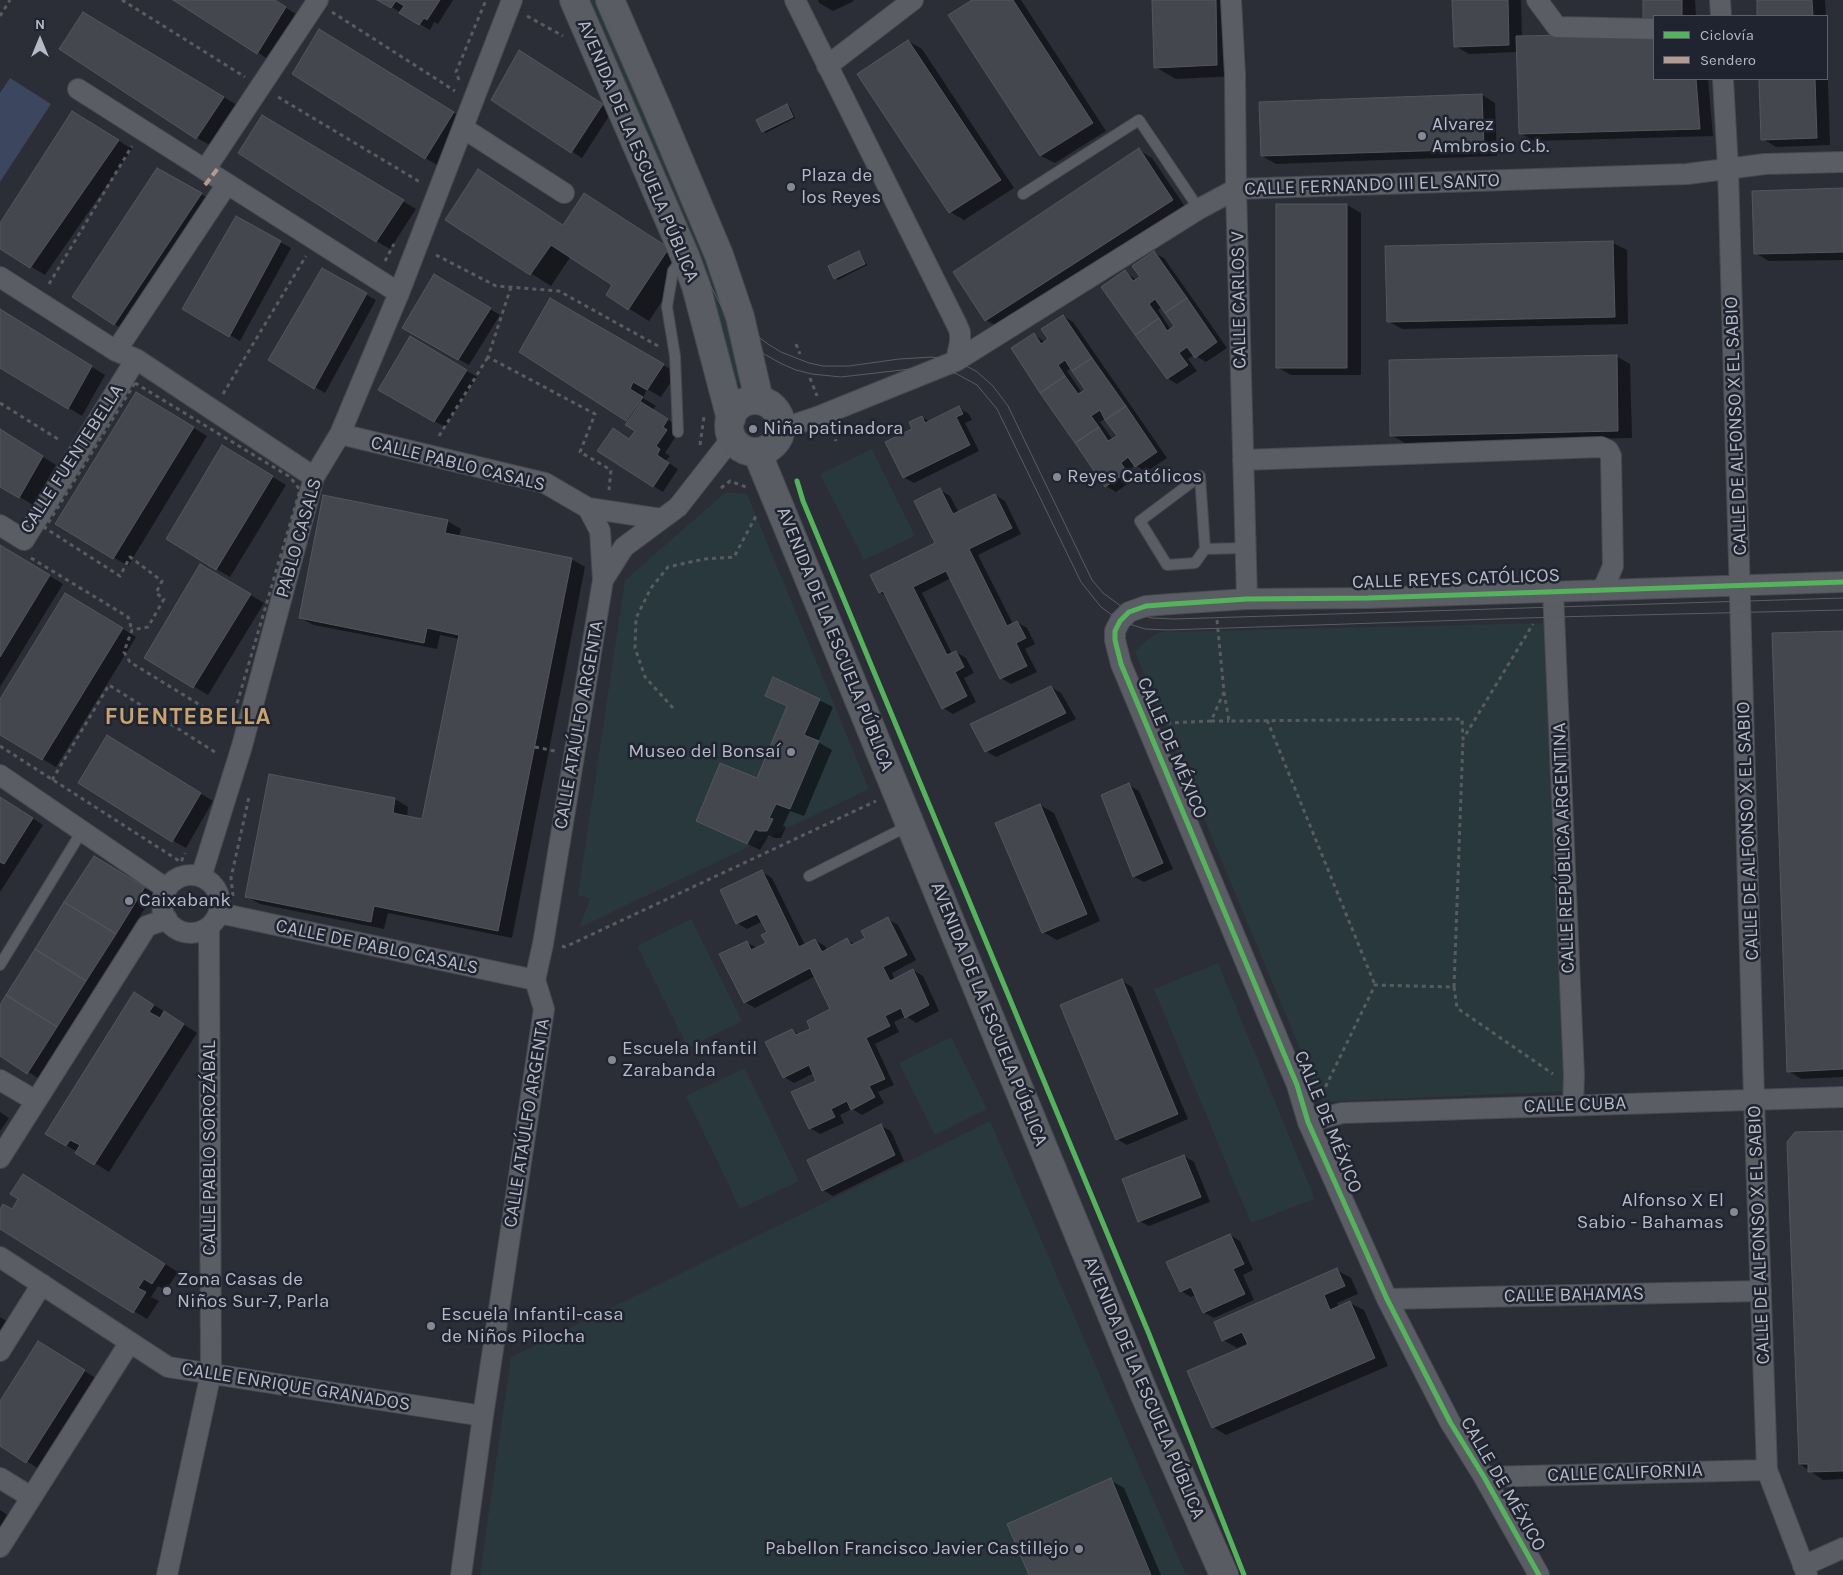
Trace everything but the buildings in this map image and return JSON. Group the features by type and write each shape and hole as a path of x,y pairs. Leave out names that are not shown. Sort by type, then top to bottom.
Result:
{"street":[{"name":"AVENIDA DE LA ESCUELA PÚBLICA","path":"574,0 686,256 696,286 731,428"},
{"name":"AVENIDA DE LA ESCUELA PÚBLICA","path":"610,0 719,255 740,317 759,400"},
{"path":"795,0 826,66 960,332 956,361"},
{"path":"826,66 913,0"},
{"name":"CALLE CARLOS V","path":"1231,0 1235,75 1246,599"},
{"path":"1538,0 1558,27 1653,28"},
{"path":"1720,0 1720,15"},
{"path":"116,351 214,176 316,1"},
{"name":"PABLO CASALS","path":"201,877 242,746 314,477 340,434 399,293 463,128 469,100 516,6"},
{"name":"CALLE DE ALFONSO X EL SABIO","path":"1723,80 1728,168 1741,586 1754,1099 1766,1470 1805,1571"},
{"path":"78,89 399,293"},
{"path":"463,128 564,193"},
{"name":"CALLE FERNANDO III EL SANTO","path":"781,429 817,417 956,361 1198,209 1236,189 1687,174 1765,164 1843,162"},
{"path":"0,277 116,351 136,359 314,477"},
{"name":"CALLE FUENTEBELLA","path":"0,525 24,540 136,359"},
{"path":"661,519 678,507 731,428 735,410 742,404 750,400 766,402 779,415 781,429 773,445 766,450 757,452 746,450 738,445 731,428"},
{"name":"CALLE PABLO CASALS","path":"340,434 545,483 588,508 661,519"},
{"path":"1243,460 1601,447 1608,450 1611,456 1614,566 1603,589"},
{"name":"AVENIDA DE LA ESCUELA PÚBLICA","path":"757,452 1144,1393 1224,1575"},
{"path":"588,508 600,531 603,580"},
{"name":"CALLE ATAÚLFO ARGENTA","path":"461,1575 544,1009 534,980 543,944 603,580 624,546 661,519"},
{"name":"CALLE REYES CATÓLICOS","path":"1121,664 1114,640 1115,631 1120,621 1129,612 1146,606 1246,599 1377,597 1843,582"},
{"name":"CALLE REPÚBLICA ARGENTINA","path":"1553,591 1574,1096"},
{"name":"CALLE DE MÉXICO","path":"1121,664 1297,1086 1308,1122 1387,1299 1450,1422 1484,1477 1539,1575"},
{"path":"0,775 167,888"},
{"path":"192,875 201,877 211,883 217,892 220,902 214,920 198,932 186,932 175,928 167,919 162,904 167,888 182,877 192,875"},
{"path":"0,1158 147,926 167,919"},
{"name":"CALLE DE PABLO CASALS","path":"214,920 534,980"},
{"name":"CALLE PABLO SOROZÁBAL","path":"167,1575 211,1373 214,920"},
{"path":"0,1080 36,1102"},
{"name":"CALLE CUBA","path":"1308,1122 1342,1113 1574,1096 1754,1099 1843,1097"},
{"name":"CALLE ENRIQUE GRANADOS","path":"0,1257 168,1367 483,1416"},
{"path":"0,1351 42,1284"},
{"name":"CALLE BAHAMAS","path":"1387,1299 1761,1291"},
{"path":"0,1547 130,1342"},
{"name":"CALLE CALIFORNIA","path":"1484,1477 1766,1470"},
{"path":"0,1478 31,1497"},
{"path":"1805,1571 1843,1548"}],"lane":[{"path":"1023,194 1139,120 1198,209"},
{"path":"678,432 675,356 666,307 673,271 686,256"},
{"path":"1200,476 1205,549 1195,563 1167,565 1140,521 1200,476"},
{"path":"1205,549 1245,548"},
{"path":"809,876 911,824"},
{"path":"0,965 82,831"}],"path":[{"path":"0,16 10,0"},
{"path":"122,0 247,78"},
{"path":"469,100 456,72 486,0"},
{"path":"316,1 469,100"},
{"path":"516,6 568,39"},
{"path":"277,96 428,187"},
{"path":"46,289 141,130"},
{"path":"383,264 396,242"},
{"path":"417,246 496,286 559,292 675,356"},
{"path":"219,400 309,251"},
{"path":"439,436 488,356 511,287"},
{"path":"796,344 800,354"},
{"path":"488,356 595,414 580,452 611,470 608,496"},
{"path":"810,378 821,404"},
{"path":"24,553 128,618 132,630 124,652 130,662 231,724 300,490 290,477 135,383 45,528 120,576 130,557 162,581 156,593 164,599 148,627 132,630"},
{"path":"0,403 65,444"},
{"path":"698,454 706,408"},
{"path":"716,491 730,481 747,487"},
{"path":"673,708 645,677 635,648 636,618 651,588 668,567 704,559 734,557 757,516 757,507"},
{"path":"1463,739 1553,591"},
{"path":"1215,601 1224,692 1229,721"},
{"path":"52,780 109,685 219,755 216,763"},
{"path":"1211,721 1224,692"},
{"path":"1146,724 1267,720 1462,719 1463,739 1454,987 1457,1008 1574,1096"},
{"path":"1267,720 1375,985 1308,1122"},
{"path":"0,746 181,862 190,845"},
{"path":"879,800 886,837"},
{"path":"565,947 566,937"},
{"path":"1375,985 1454,987"}],"shaded area":[{"path":"581,0 602,0 718,267 742,382 736,384"},
{"path":"872,449 915,536 864,560 820,474"},
{"path":"726,492 747,494 869,789 579,928 590,899 578,895 625,580"},
{"path":"1546,623 1573,1091 1322,1102 1135,652 1159,632"},
{"path":"691,919 742,1021 688,1048 637,946"},
{"path":"1218,963 1315,1199 1251,1223 1154,989"},
{"path":"951,1037 987,1109 935,1135 899,1063"},
{"path":"745,1068 799,1181 740,1209 686,1096"},
{"path":"990,1121 1186,1575 480,1575 511,1357"}],"water":[{"path":"10,78 51,104 0,182 0,93"}],"tram line":[{"path":"586,0 708,281 725,313 739,333 764,354 796,370 812,374 841,377 919,368 939,368 957,374 977,385 997,409 1081,582 1101,607 1120,621 1145,629 1168,630 1555,617 1843,610"},
{"path":"598,0 725,293 740,317 757,336 768,344 781,352 809,363 823,366 849,366 899,359 932,357 956,361 976,371 993,386 1008,406 1092,580 1103,593 1129,612 1152,618 1174,619 1843,598"}],"marked path":[{"path":"205,185 219,167"}],"cycle path":[{"path":"797,481 803,501 1149,1334 1244,1575"},
{"path":"1539,1575 1484,1477 1450,1422 1387,1299 1308,1122 1297,1085 1121,664 1115,640 1115,631 1120,621 1129,612 1146,606 1172,604 1247,599 1368,598 1843,582"}],"place":[{"name":"Alvarez Ambrosio C.b.","path":"1422,136"},
{"name":"Plaza de los Reyes","path":"791,187"},
{"name":"Niña patinadora","path":"753,429"},
{"name":"Reyes Católicos","path":"1057,477"},
{"name":"Museo del Bonsaí","path":"791,752"},
{"name":"Caixabank","path":"129,901"},
{"name":"Escuela Infantil Zarabanda","path":"612,1060"},
{"name":"Alfonso X El Sabio - Bahamas","path":"1734,1212"},
{"name":"Zona Casas de Niños Sur-7, Parla","path":"167,1291"},
{"name":"Escuela Infantil-casa de Niños Pilocha","path":"431,1326"},
{"name":"Pabellon Francisco Javier Castillejo","path":"1079,1549"}],"district":[{"name":"FUENTEBELLA","path":"188,717"}]}
